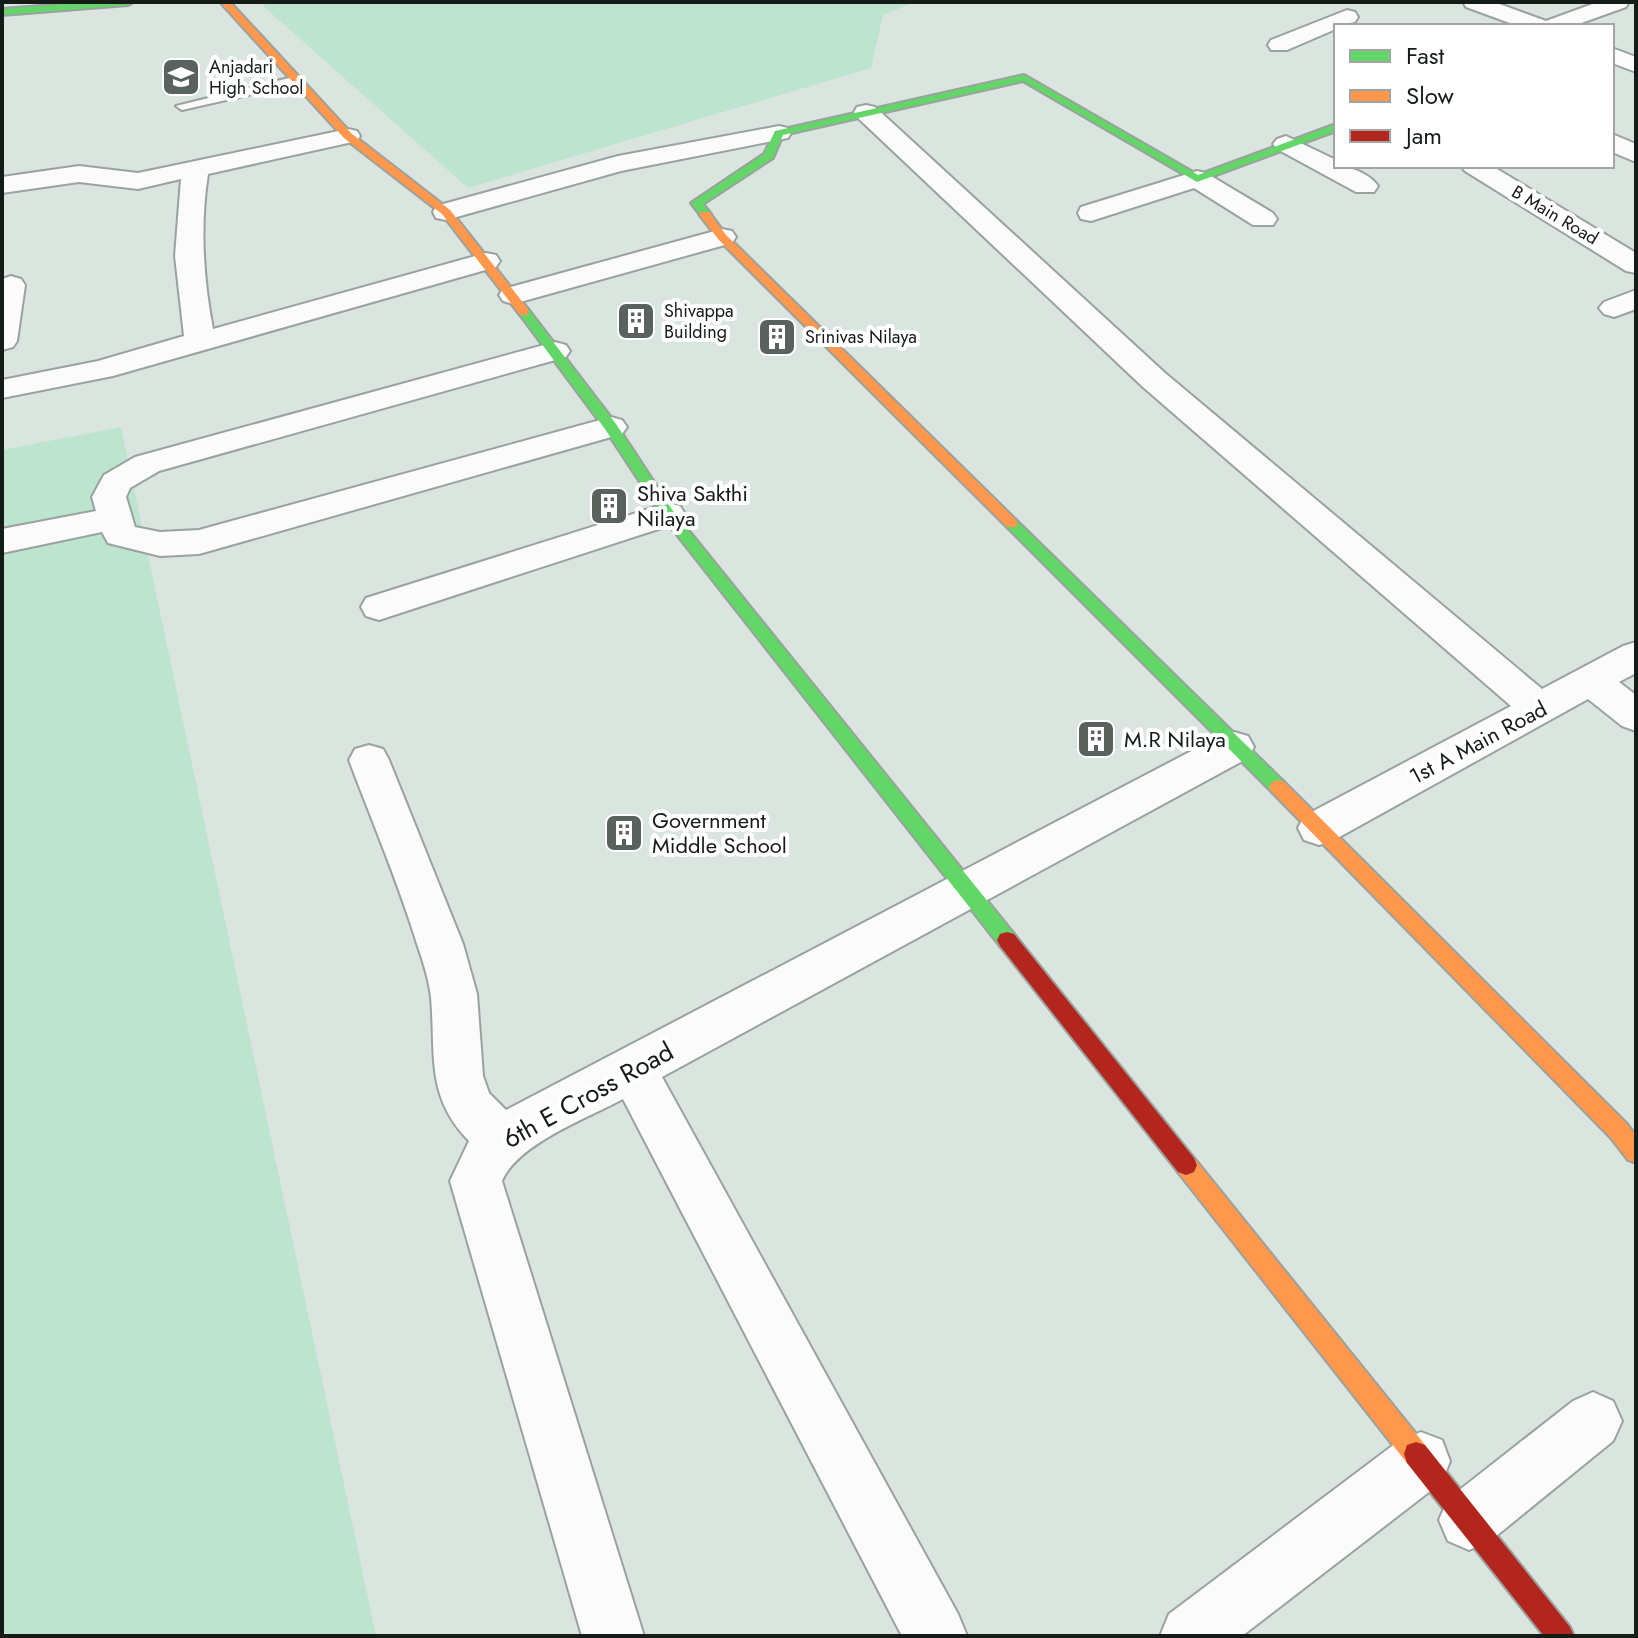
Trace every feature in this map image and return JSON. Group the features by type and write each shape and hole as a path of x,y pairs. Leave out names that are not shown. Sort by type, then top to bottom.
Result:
{"street":[{"path":"2,12 128,2"},
{"path":"225,2 348,136 446,212 513,295 611,427 668,514 1561,1636"},
{"path":"1474,2 1534,24"},
{"path":"1557,24 1616,2 1636,11"},
{"path":"1338,24 1361,16"},
{"path":"1279,45 1334,26"},
{"path":"1614,56 1636,65"},
{"path":"446,212 618,164 779,133 1024,78 1263,219"},
{"path":"866,112 1154,380 1540,709"},
{"path":"1091,213 1197,179 1334,128"},
{"path":"779,133 769,156 697,203 722,237 1234,747 1630,1134"},
{"path":"2,185 79,174 138,181 348,136"},
{"path":"1614,143 1636,154"},
{"path":"1286,144 1365,186"},
{"name":"B Main Road","path":"1477,168 1636,265"},
{"path":"196,170 188,224 192,302 200,341"},
{"path":"1604,245 1636,232"},
{"path":"513,295 722,237"},
{"path":"2,389 102,369 486,261"},
{"path":"2,341 11,285"},
{"path":"555,351 168,455 116,482 109,497 120,535 160,544 199,542 611,427"},
{"path":"379,607 668,514"},
{"path":"2,541 115,518"},
{"name":"1st A Main Road","path":"1319,828 1636,656"},
{"path":"1591,681 1636,716"},
{"name":"6th E Cross Road","path":"613,1636 476,1181 486,1158 501,1139 1234,747"},
{"path":"369,760 440,944 454,994 459,1076 468,1106 501,1139"},
{"path":"632,1069 936,1636"},
{"path":"1469,1520 1593,1421"},
{"path":"1191,1636 1421,1461"}],"lane":[{"path":"182,106 297,80"}],"green space":[{"path":"278,2 915,2 883,15 871,68 468,188 262,5"},
{"path":"121,427 376,1636 2,1636 2,450"}],"traffic: fast":[{"path":"2,12 128,2"},
{"path":"705,214 697,203 769,156 779,133 1024,78 1197,179 1334,128"},
{"path":"524,312 611,427 668,514 1007,940"},
{"path":"1012,524 1278,787"}],"traffic: slow":[{"path":"225,2 348,136 446,212 524,312"},
{"path":"705,214 722,237 1012,524"},
{"path":"1278,787 1619,1131 1636,1153"},
{"path":"1186,1165 1416,1454"}],"traffic: jam":[{"path":"1007,940 1186,1165"},
{"path":"1416,1454 1561,1636"}],"place":[{"name":"Anjadari High School","path":"181,77"},
{"name":"Shivappa Building","path":"636,321"},
{"name":"Srinivas Nilaya","path":"777,337"},
{"name":"Shiva Sakthi Nilaya","path":"609,506"},
{"name":"M.R Nilaya","path":"1096,739"},
{"name":"Government Middle School","path":"624,833"}]}
